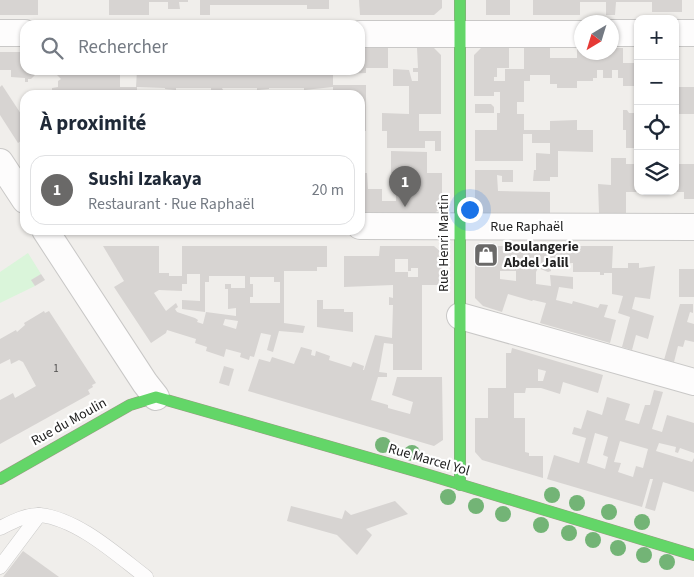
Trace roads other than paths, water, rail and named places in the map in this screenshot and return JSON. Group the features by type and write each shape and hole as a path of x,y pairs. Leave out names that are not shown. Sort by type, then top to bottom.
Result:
{"street":[{"name":"Rue Henri Martin","path":"460,0 460,485"},
{"path":"0,33 20,33"},
{"path":"679,34 694,33"},
{"path":"365,34 574,34"},
{"path":"619,34 634,34"},
{"path":"0,162 20,192"},
{"name":"Rue Raphaël","path":"365,226 694,227"},
{"path":"48,235 156,397"},
{"path":"460,316 694,382"},
{"name":"Rue du Moulin","path":"0,478 130,406 156,397"},
{"name":"Rue Marcel Yol","path":"156,397 694,555"}],"lane":[{"path":"0,567 39,515"},
{"path":"0,528 17,519 39,515 67,523 92,537 146,577"}],"place":[{"name":"Sushi Izakaya","path":"405,207"},
{"name":"Boulangerie Abdel Jalil","path":"486,255"}]}
